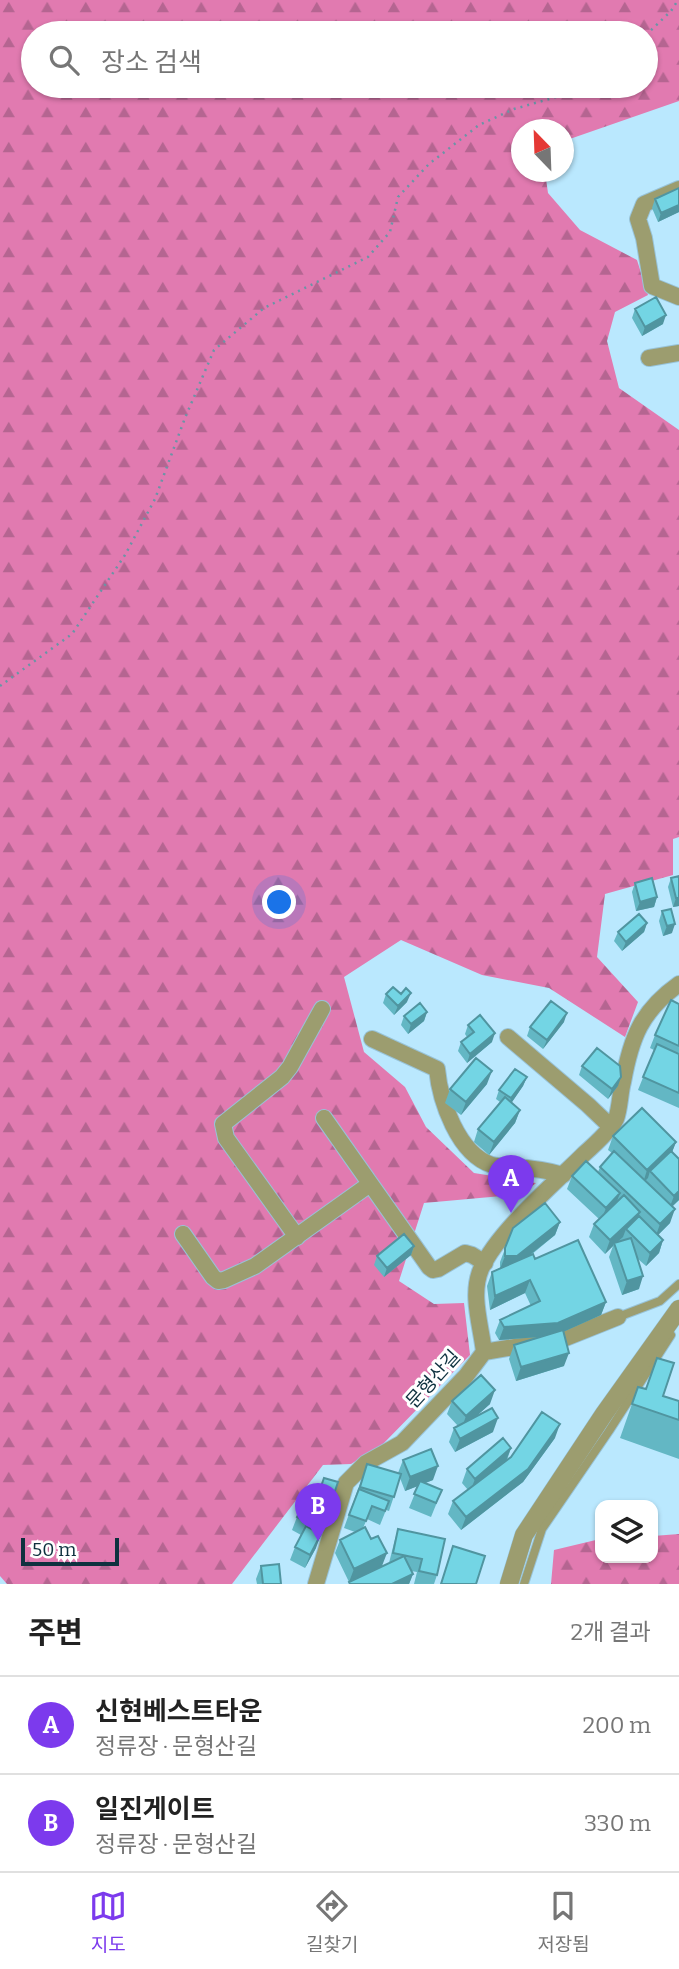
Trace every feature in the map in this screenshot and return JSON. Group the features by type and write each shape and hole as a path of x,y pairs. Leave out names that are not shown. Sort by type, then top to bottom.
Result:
{"street":[{"path":"679,189 644,204 638,219 652,286 679,297"},
{"path":"649,358 679,353"},
{"name":"문형산길","path":"316,1584 346,1483 366,1463 402,1443 466,1376 484,1352 475,1292 481,1269 495,1247 520,1218 615,1120 628,1054 640,1025 660,998 679,984"},
{"path":"297,1237 226,1138 223,1124 282,1077 322,1009"},
{"path":"508,1037 610,1126"},
{"path":"372,1039 437,1069 443,1101 456,1133 478,1157 493,1166 544,1170 563,1175"},
{"path":"324,1118 429,1267 438,1269 465,1253 485,1264"},
{"path":"183,1234 213,1277 218,1280 232,1278 255,1266 370,1184"},
{"path":"509,1584 524,1535 604,1413 679,1309"},
{"path":"484,1352 563,1339 618,1317"}],"lane":[{"path":"618,1317 660,1301 679,1284"},
{"path":"524,1584 542,1529 679,1323"}],"path":[{"path":"658,23 678,0"},
{"path":"0,686 72,634 125,555 155,499 171,452 214,350 264,308 368,257 390,233 398,197 429,164 479,125 514,109 553,98"}],"green space":[{"path":"0,0 679,0 679,101 574,138 574,119 511,119 511,182 546,182 548,193 580,230 637,260 648,295 615,312 607,341 619,388 679,430 679,837 673,839 673,875 605,894 597,957 638,1002 625,1037 549,988 482,975 401,940 344,977 364,1052 405,1087 426,1127 474,1173 536,1183 523,1194 424,1203 399,1281 434,1304 464,1303 470,1355 383,1444 351,1464 323,1465 232,1584 7,1584 0,1576"},
{"path":"679,1534 679,1584 551,1584 554,1550 595,1540 595,1563 658,1563 658,1536"}],"building":[{"path":"679,188 679,205 661,213 655,199"},
{"path":"656,297 666,315 645,327 635,309"},
{"path":"679,876 679,898 676,898 671,878"},
{"path":"652,878 657,897 640,902 635,883"},
{"path":"671,909 675,924 667,926 662,911"},
{"path":"639,914 647,923 626,942 618,932"},
{"path":"393,987 401,994 406,988 411,993 398,1006 386,994"},
{"path":"671,1000 679,1004 679,1046 655,1035"},
{"path":"551,1001 567,1013 547,1040 530,1027"},
{"path":"420,1003 427,1012 411,1024 404,1016"},
{"path":"480,1015 495,1033 470,1054 461,1042 474,1032 468,1025"},
{"path":"657,1044 679,1054 679,1093 643,1077"},
{"path":"597,1048 620,1066 621,1077 612,1089 582,1066"},
{"path":"476,1058 492,1071 466,1102 450,1089"},
{"path":"515,1069 527,1077 511,1098 499,1090"},
{"path":"505,1097 520,1110 494,1142 478,1129"},
{"path":"642,1108 676,1142 647,1170 613,1136"},
{"path":"614,1151 675,1209 660,1224 600,1167"},
{"path":"671,1151 679,1159 679,1191 674,1196 650,1171"},
{"path":"586,1161 620,1193 606,1208 572,1176"},
{"path":"624,1195 640,1212 610,1240 594,1224"},
{"path":"545,1203 560,1222 517,1256 505,1256 505,1248 513,1228"},
{"path":"639,1216 663,1240 650,1253 626,1229"},
{"path":"404,1234 414,1246 387,1268 377,1256"},
{"path":"631,1238 643,1276 627,1281 614,1243"},
{"path":"578,1240 606,1302 558,1323 504,1327 500,1320 540,1301 530,1280 495,1296 492,1272 533,1254 535,1259"},
{"path":"563,1330 569,1353 521,1367 514,1345"},
{"path":"657,1358 674,1363 663,1396 679,1401 679,1420 632,1404 638,1387 646,1389"},
{"path":"481,1375 495,1390 466,1416 452,1401"},
{"path":"492,1408 498,1418 460,1439 454,1428"},
{"path":"542,1412 560,1424 528,1469 466,1517 453,1501 511,1457"},
{"path":"503,1438 511,1448 475,1479 467,1469"},
{"path":"431,1449 438,1466 410,1477 403,1460"},
{"path":"367,1464 401,1474 394,1497 360,1487"},
{"path":"324,1478 338,1482 331,1503 317,1498"},
{"path":"420,1481 442,1490 436,1503 414,1494"},
{"path":"359,1489 389,1501 385,1511 372,1506 366,1521 349,1515"},
{"path":"306,1500 325,1511 316,1527 297,1517"},
{"path":"306,1526 321,1534 310,1555 295,1547"},
{"path":"365,1527 371,1539 378,1536 387,1553 354,1569 340,1540"},
{"path":"398,1529 445,1539 437,1575 419,1571 422,1559 393,1553"},
{"path":"453,1546 485,1556 476,1584 441,1584"},
{"path":"404,1556 413,1574 392,1584 349,1582"},
{"path":"279,1564 281,1584 263,1584 261,1566"}],"place":[{"name":"신현베스트타운","path":"511,1213"},
{"name":"일진게이트","path":"318,1541"}]}
